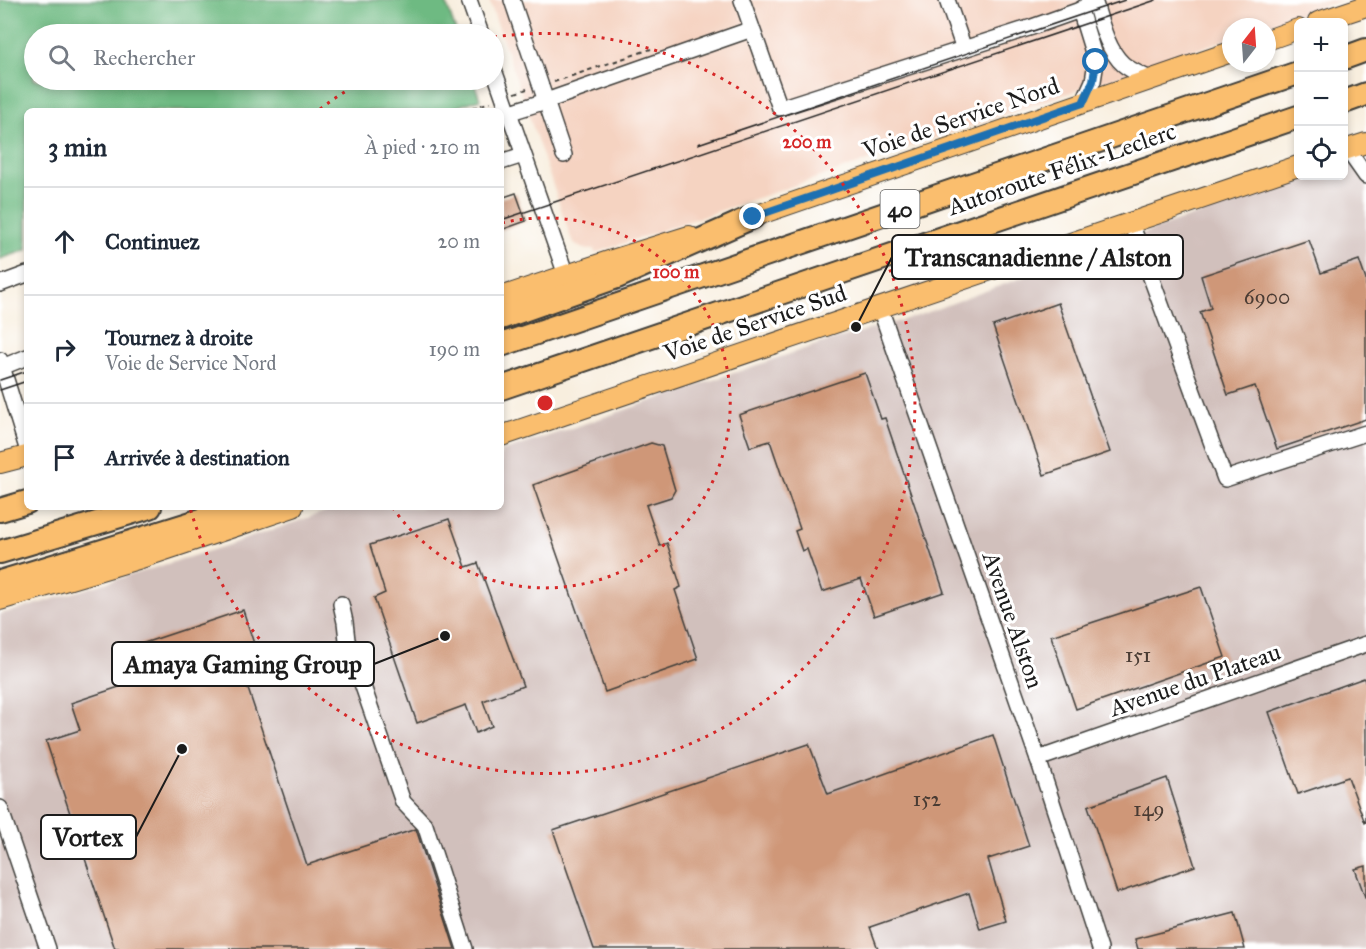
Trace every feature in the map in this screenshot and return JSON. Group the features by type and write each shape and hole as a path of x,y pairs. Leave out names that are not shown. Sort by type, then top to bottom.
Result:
{"highway":[{"path":"1348,57 1366,50"},
{"name":"Autoroute Félix-Leclerc","path":"504,344 1294,75"},
{"path":"1348,101 1366,94"},
{"name":"Autoroute Félix-Leclerc","path":"504,387 1294,119"},
{"path":"504,317 617,277 753,217"},
{"path":"0,510 24,503"},
{"path":"0,552 140,510"},
{"path":"0,582 233,510"}],"main road":[{"path":"1330,18 1366,6"},
{"path":"1276,37 1294,31"},
{"name":"Voie de Service Nord","path":"504,296 753,217 1222,55"},
{"path":"1348,149 1366,143"},
{"name":"Voie de Service Sud","path":"504,435 1294,167"},
{"path":"0,464 24,457"},
{"path":"0,600 138,559 284,510"}],"street":[{"path":"469,0 477,24"},
{"path":"512,0 564,156"},
{"path":"742,0 780,108 1080,10 1094,0 1115,55 1124,65 1152,80"},
{"path":"947,0 964,49"},
{"path":"1080,10 1096,62 1093,81 1083,103"},
{"path":"566,275 523,155 504,114 752,29"},
{"path":"499,90 503,108"},
{"path":"1348,154 1366,176"},
{"path":"504,161 523,155"},
{"path":"1131,223 1225,478 1366,433"},
{"path":"0,284 24,275"},
{"name":"Avenue Alston","path":"880,308 1038,759 1100,949"},
{"path":"24,358 1,364 24,438"},
{"path":"341,604 347,640 403,802 425,825 465,949"},
{"name":"Avenue du Plateau","path":"1038,759 1366,644"},
{"path":"0,808 48,949"}],"path":[{"path":"548,84 658,46"},
{"path":"518,92 531,87"},
{"path":"473,108 484,104"}],"shaded area":[{"path":"489,0 1342,0 1276,22 1276,18 1222,18 1222,41 595,253 594,249 581,248 571,238 504,44 504,24 497,24"},
{"path":"1366,158 1366,949 0,949 0,614 225,546 330,510 504,510 504,451 819,344 917,316 1172,223 1302,180 1348,180 1348,164"}],"green space":[{"path":"0,0 445,0 453,24 24,24 24,90 477,90 480,99 453,108 24,108 24,251 0,259"}],"building":[{"path":"516,193 526,221 504,229 504,197"},
{"path":"1309,240 1321,273 1359,260 1366,280 1366,419 1277,449 1255,386 1228,395 1200,312 1211,308 1201,276"},
{"path":"1058,303 1110,452 1044,475 993,326"},
{"path":"865,373 881,419 885,418 944,592 874,616 861,579 822,592 807,549 802,551 795,531 800,529 770,441 750,447 739,415"},
{"path":"651,443 662,446 675,490 671,497 646,505 660,546 667,543 681,587 675,590 698,659 605,692 533,485"},
{"path":"449,519 466,567 478,563 523,686 483,701 492,726 476,733 466,705 417,723 374,598 385,593 370,545"},
{"path":"1201,587 1225,657 1076,709 1051,636"},
{"path":"243,610 258,656 239,662 307,865 416,829 455,949 115,949 46,741 80,730 71,703 149,677 138,645"},
{"path":"1364,678 1366,684 1365,823 1348,777 1298,794 1269,712"},
{"path":"993,735 1029,846 988,859 1006,921 980,929 969,893 870,927 878,949 594,949 553,830 809,744 828,794"},
{"path":"1167,778 1195,866 1117,893 1088,806"},
{"path":"1366,866 1366,896 1365,897 1355,869"},
{"path":"1235,913 1245,949 1138,949 1135,939"}],"tram line":[{"path":"698,144 1125,0"},
{"path":"504,219 1156,0"},
{"path":"0,380 24,372"},
{"path":"0,390 24,382"}],"place":[{"name":"Transcanadienne / Alston","path":"856,327"},
{"name":"Amaya Gaming Group","path":"445,636"},
{"name":"Vortex","path":"182,749"}],"route":[{"path":"753,217 1083,103 1095,76 1096,62"}]}
